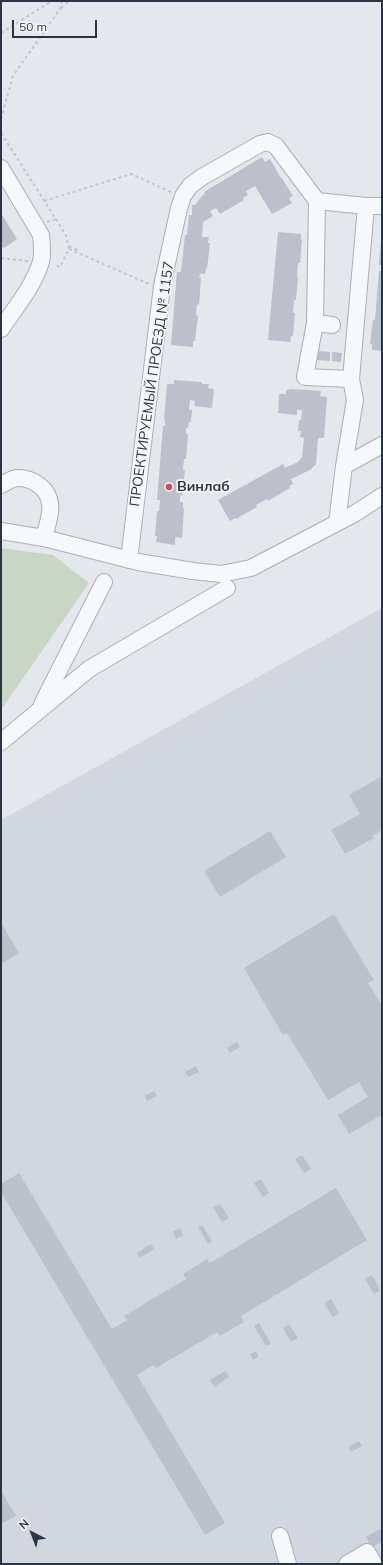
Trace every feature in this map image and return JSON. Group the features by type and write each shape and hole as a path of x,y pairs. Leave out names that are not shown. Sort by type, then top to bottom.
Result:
{"street":[{"name":"ПРОЕКТИРУЕМЫЙ ПРОЕЗД № 1157","path":"129,560 162,286 183,196 190,186 202,177 260,144 268,142 276,146 317,201"},
{"path":"1,168 41,235 42,247 41,262 31,285 1,329"},
{"path":"351,379 305,377 314,323 317,201 366,206 382,206"},
{"path":"337,523 344,466 355,400 351,379 366,206"},
{"path":"314,323 332,325"},
{"path":"344,466 382,445"},
{"path":"1,485 18,478 37,484 45,491 51,505 44,538"},
{"path":"1,531 44,538 129,560 193,571 221,574 251,568 354,514 382,496"},
{"path":"39,709 104,582"},
{"path":"1,742 89,668 227,588"},
{"path":"280,1536 288,1564"},
{"path":"347,1564 367,1552 374,1564"}],"path":[{"path":"1,33 52,1"},
{"path":"60,9 62,1"},
{"path":"1,119 13,76 60,9 69,1"},
{"path":"1,133 66,235 69,248 60,267"},
{"path":"44,201 131,174 166,191"},
{"path":"44,223 56,219"},
{"path":"69,248 148,284 162,286"},
{"path":"1,258 41,262"}],"shaded area":[{"path":"382,608 382,1564 1,1564 1,820"}],"green space":[{"path":"1,548 53,555 89,583 1,710"}],"building":[{"path":"262,157 265,162 270,159 293,196 289,198 292,203 272,214 255,186 246,191 248,195 243,198 244,200 220,214 216,208 210,211 213,216 203,222 202,237 209,237 208,243 210,243 207,269 206,268 205,274 200,274 199,278 201,278 199,305 197,304 196,315 198,316 195,341 193,341 193,347 171,345 177,272 181,272 185,235 187,235 189,215 192,215 192,205 195,205 205,194 204,192"},
{"path":"1,213 17,239 4,248 1,246"},
{"path":"278,232 301,234 302,240 300,263 298,263 296,300 294,300 293,313 295,313 293,336 291,336 290,342 268,340"},
{"path":"381,242 382,265 379,265"},
{"path":"379,271 382,271 382,351 372,350 372,344 370,344 373,320 375,320"},
{"path":"318,351 330,352 330,361 317,360"},
{"path":"332,352 342,353 341,362 332,361"},
{"path":"174,380 202,382 202,384 209,384 208,388 214,389 212,408 194,406 195,401 190,400 189,410 192,410 191,422 189,422 188,428 186,428 186,434 188,434 186,459 184,459 183,470 185,470 182,496 180,495 180,502 183,502 184,508 182,538 175,537 175,545 156,542 157,536 155,536 157,511 159,511 160,500 157,500 163,426 165,426 164,419 167,384 174,384"},
{"path":"286,390 321,391 320,396 327,397 324,438 318,438 316,464 310,470 291,479 293,484 289,486 290,488 268,501 267,499 256,505 257,507 230,521 218,500 283,464 285,468 298,462 302,457 304,438 300,437 301,431 298,431 302,410 297,410 297,415 278,413 279,394 286,394"},
{"path":"382,776 382,830 372,836 374,838 345,854 331,830 360,814 349,795"},
{"path":"270,831 286,857 220,897 204,871"},
{"path":"334,914 374,980 368,983 382,1006 382,1068 380,1070 382,1073 382,1115 349,1134 338,1115 368,1097 359,1082 328,1100 287,1033 283,1035 244,968"},
{"path":"1,923 19,953 1,964"},
{"path":"237,1042 240,1047 230,1053 227,1048"},
{"path":"196,1066 199,1072 188,1077 185,1072"},
{"path":"154,1091 157,1096 147,1101 145,1096"},
{"path":"302,1155 311,1169 304,1173 295,1159"},
{"path":"19,1173 112,1329 127,1320 124,1316 186,1279 183,1274 207,1259 210,1263 336,1188 367,1240 241,1316 244,1322 220,1336 217,1332 156,1368 154,1365 137,1375 225,1523 205,1535 1,1192 1,1184"},
{"path":"261,1179 269,1193 263,1197 254,1183"},
{"path":"220,1204 229,1218 222,1222 213,1207"},
{"path":"202,1225 212,1241 208,1244 198,1227"},
{"path":"180,1228 183,1235 176,1239 173,1232"},
{"path":"151,1244 154,1249 140,1258 137,1253"},
{"path":"372,1275 380,1290 374,1294 365,1279"},
{"path":"331,1299 339,1313 333,1317 324,1303"},
{"path":"259,1323 271,1344 266,1346 254,1326"},
{"path":"289,1324 298,1338 291,1342 283,1328"},
{"path":"256,1351 259,1357 253,1360 250,1354"},
{"path":"225,1371 229,1377 214,1387 210,1380"},
{"path":"359,1441 362,1446 351,1452 348,1447"},
{"path":"1,1491 16,1516 1,1524"},
{"path":"382,1528 382,1542 372,1547 366,1537"}],"place":[{"name":"Винлаб","path":"169,487"}]}
